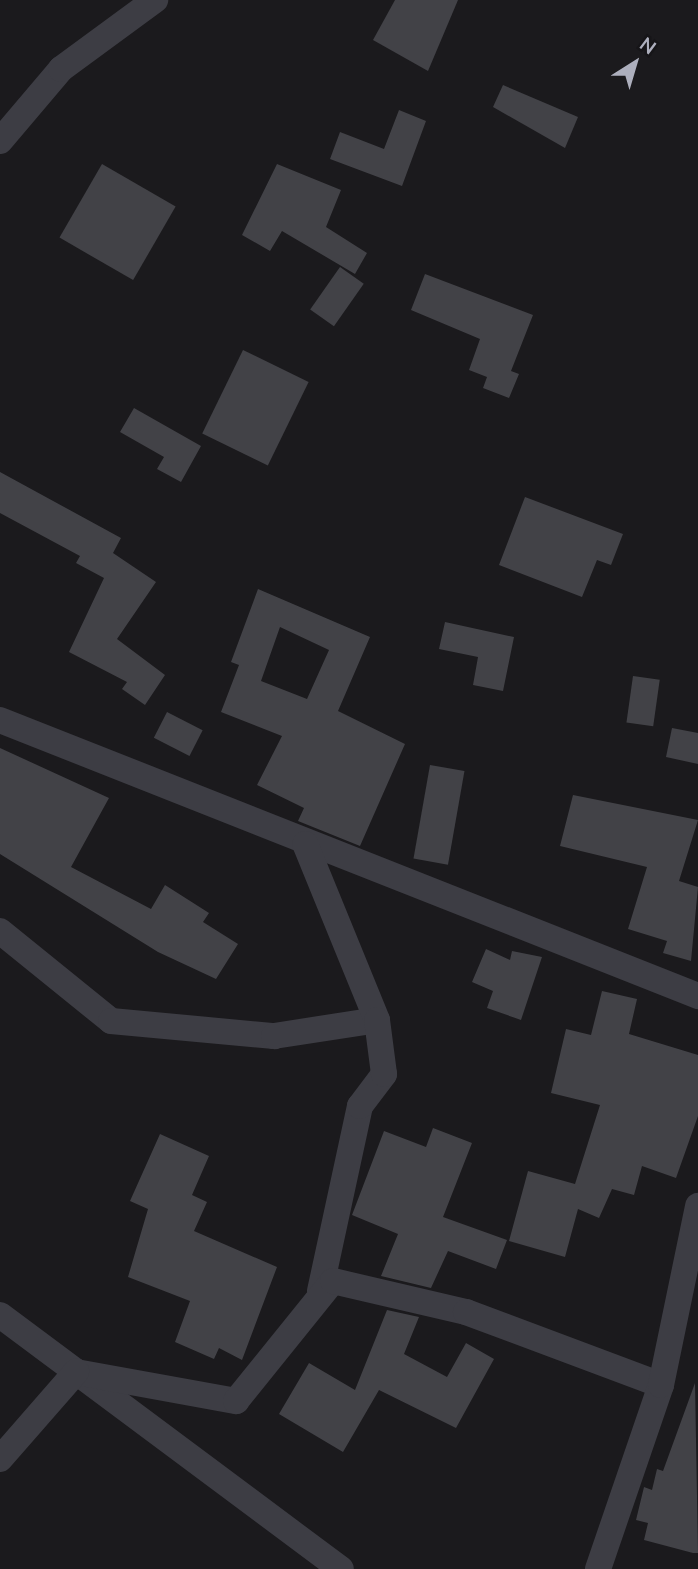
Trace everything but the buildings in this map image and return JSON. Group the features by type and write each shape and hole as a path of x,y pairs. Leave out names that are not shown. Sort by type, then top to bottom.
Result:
{"street":[{"path":"0,141 61,69 155,0"},
{"path":"0,720 305,844 698,996"},
{"path":"305,844 377,1020 384,1074 360,1106 320,1291"},
{"path":"0,930 111,1021 274,1036 377,1020"},
{"path":"598,1569 661,1385 689,1320 698,1206"},
{"path":"76,1372 236,1401 320,1291 333,1281 393,1290 661,1385"},
{"path":"0,1315 341,1569"},
{"path":"0,1459 76,1372"}]}
